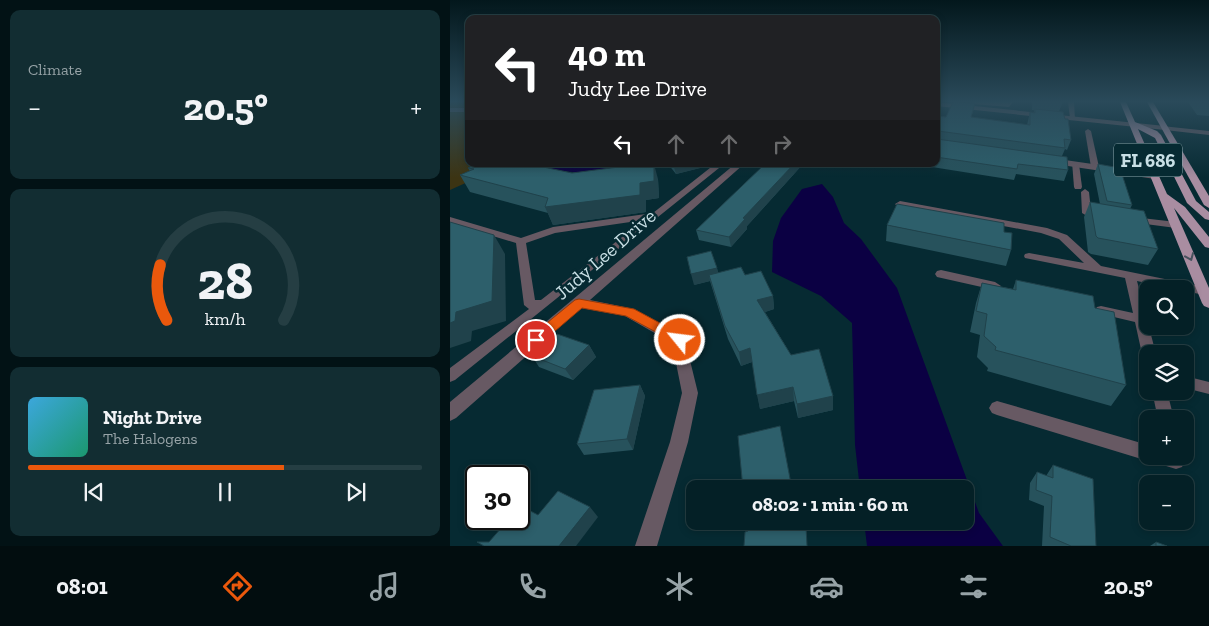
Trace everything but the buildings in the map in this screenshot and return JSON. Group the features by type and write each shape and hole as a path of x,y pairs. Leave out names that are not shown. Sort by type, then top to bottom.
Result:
{"main road":[{"name":"FL 686","path":"1134,127 1207,297"},
{"path":"1141,127 1154,133 1158,137 1192,203 1209,217"},
{"name":"FL 686","path":"1165,128 1209,205"},
{"path":"1164,196 1181,209 1209,245"}],"street":[{"path":"1161,127 1209,133"},
{"path":"1038,159 1155,176"},
{"name":"Judy Lee Drive","path":"450,413 737,167"},
{"path":"579,303 629,312 680,340 690,394 679,442 646,546"}],"lane":[{"path":"1088,130 1095,167"},
{"path":"1075,164 1087,213 1105,217"},
{"path":"450,376 716,167"},
{"path":"900,204 1044,230 1063,238 1097,269"},
{"path":"450,220 521,241 553,230 657,215"},
{"path":"1123,220 1176,225"},
{"path":"521,241 530,305 544,304"},
{"path":"1029,256 1130,276 1207,297"},
{"path":"941,274 1008,289"},
{"path":"1130,276 1139,311"},
{"path":"1101,310 1139,319"},
{"path":"1194,384 1209,388"},
{"path":"997,408 1139,450"}],"shaded area":[{"path":"450,127 465,127 465,167 501,167 450,190"},
{"path":"540,167 629,167 593,174"},
{"path":"822,184 833,197 844,223 861,239 897,288 967,480 859,480 855,445 852,323 821,296 772,272 773,241 781,218 802,189"},
{"path":"974,499 979,513 1003,546 867,546 865,530 974,530"}],"route":[{"path":"536,340 579,303 629,312 680,340"}]}
